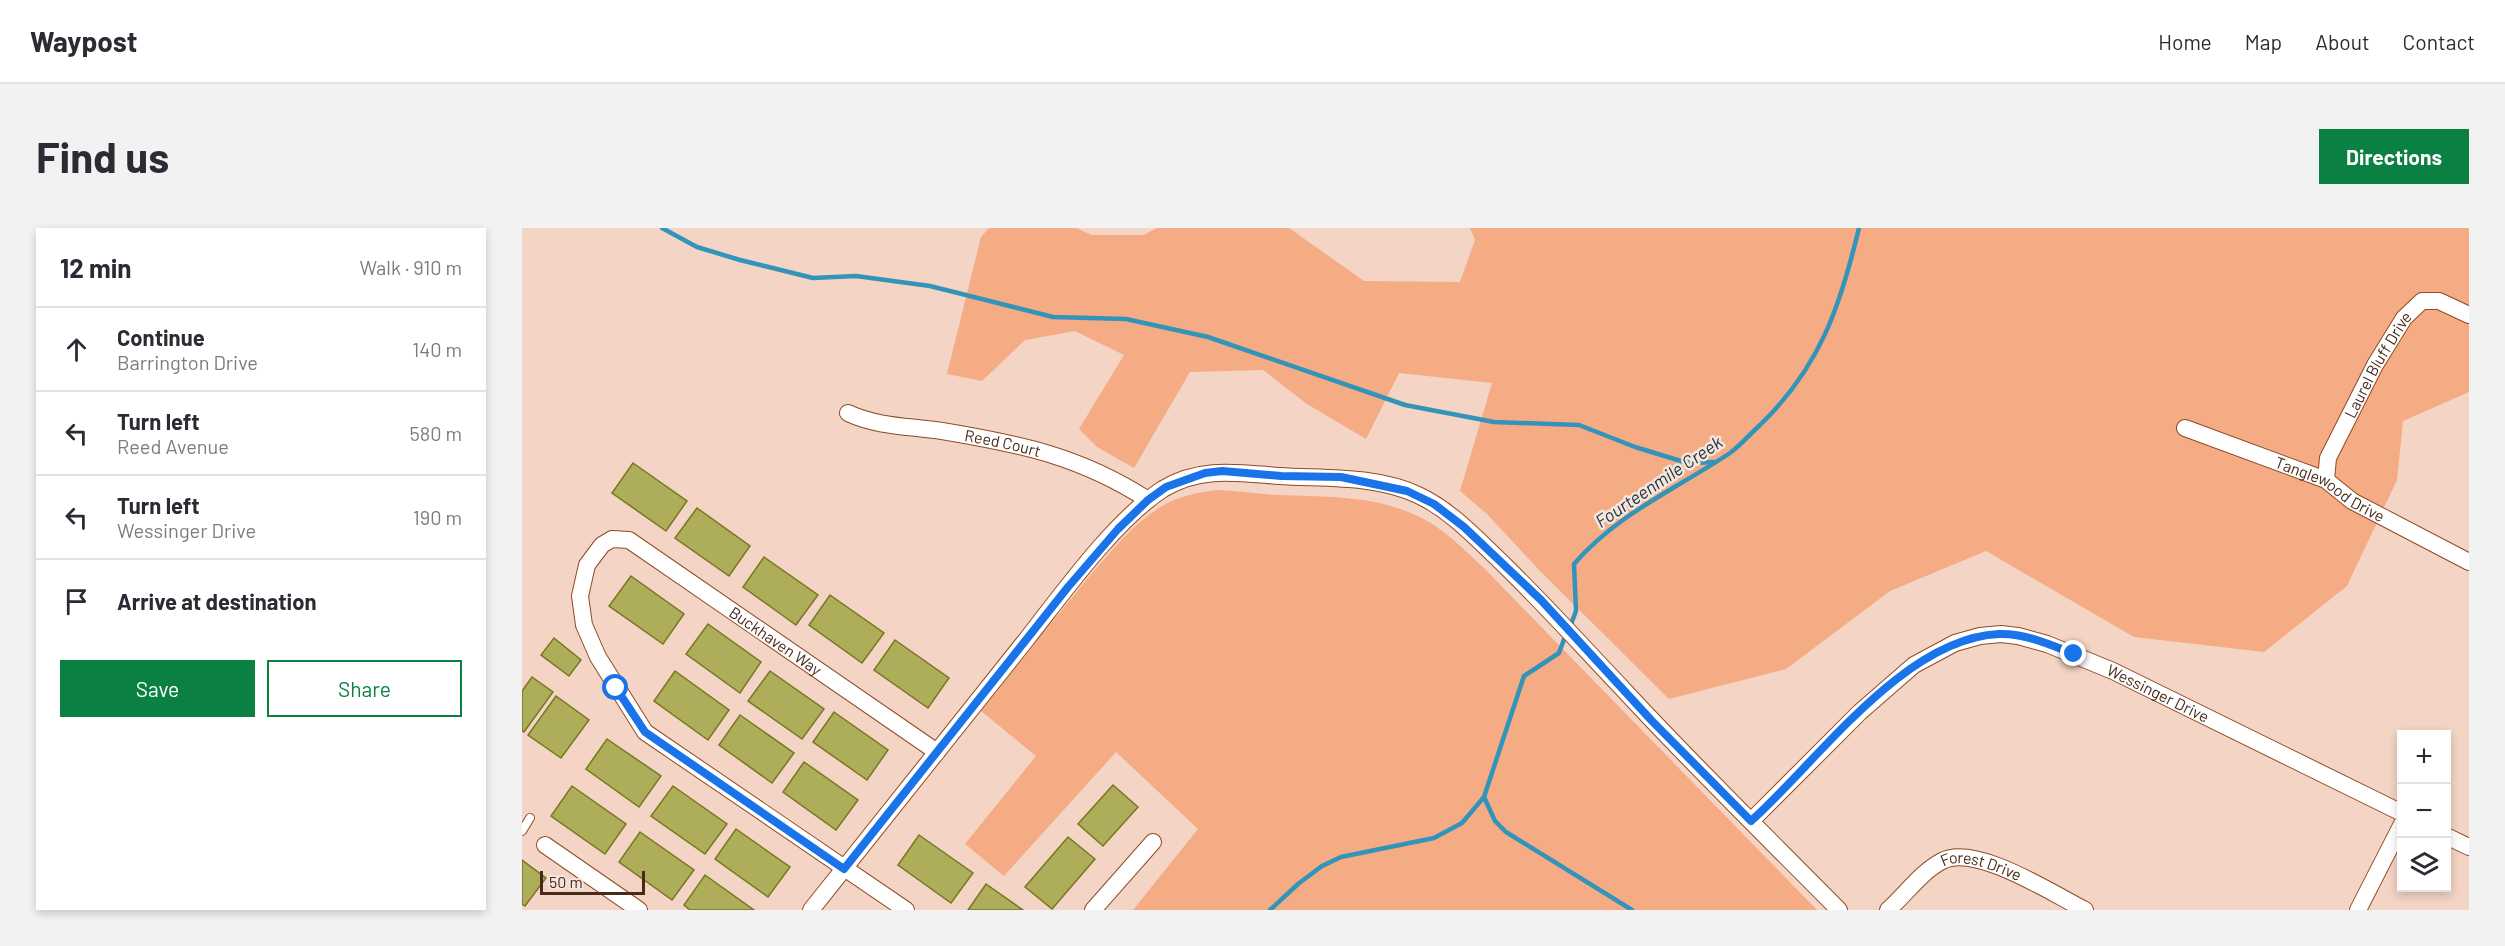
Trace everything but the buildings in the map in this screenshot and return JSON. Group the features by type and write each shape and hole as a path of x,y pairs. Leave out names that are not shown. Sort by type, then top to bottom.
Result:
{"street":[{"name":"Laurel Bluff Drive","path":"2326,480 2328,458 2375,365 2404,318 2422,301 2439,301 2469,315"},
{"name":"Reed Court","path":"848,413 894,427 933,429 1033,448 1089,467 1148,500"},
{"name":"Tanglewood Drive","path":"2185,428 2326,480 2352,501 2469,562"},
{"path":"811,910 1068,587 1118,529 1148,500 1181,480 1222,471 1281,476 1341,477 1407,491 1448,514 1541,600 1599,664 1839,910"},
{"name":"Buckhaven Way","path":"844,869 645,732 598,657 584,625 580,596 587,565 602,545 612,539 629,540 937,752"},
{"name":"Wessinger Drive","path":"1751,821 1860,712 1914,665 1936,651 1955,643 1980,636 2001,634 2047,644 2114,671 2397,811"},
{"path":"2358,910 2397,834"},
{"path":"2450,838 2469,847"},
{"path":"1093,910 1153,842"},
{"path":"544,845 639,910"},
{"name":"Forest Drive","path":"1888,910 1940,862 1952,856 1964,856 2001,867 2085,910"},
{"path":"844,869 906,910"}],"lane":[{"path":"522,831 530,818"}],"shaded area":[{"path":"989,228 1076,228 1092,235 1144,235 1157,228 1289,228 1364,281 1460,282 1475,240 1470,228 2469,228 2469,392 2403,421 2397,480 2347,586 2264,652 2134,637 1986,551 1890,591 1786,669 1669,699 1539,570 1487,514 1460,491 1492,383 1399,373 1366,439 1307,404 1263,370 1190,372 1134,468 1097,447 1079,429 1124,355 1075,331 1025,340 982,381 947,374 981,237"},
{"path":"1219,490 1329,497 1381,503 1413,514 1441,530 1482,566 1817,910 1133,910 1198,829 1116,752 1004,876 965,844 1036,756 981,711 1087,579 1131,530 1151,513 1175,500"}],"waterway":[{"path":"662,228 697,247 813,278 856,276 930,286 1053,317 1126,319 1208,337 1405,405 1494,422 1579,425 1635,447 1681,461 1714,462"},
{"name":"Fourteenmile Creek","path":"1570,627 1576,611 1574,564 1591,546 1628,516 1734,450 1781,403 1798,381 1813,358 1835,310 1859,228"},
{"name":"Fourteenmile Creek","path":"1270,910 1322,866 1341,857 1434,838 1462,823 1484,797 1524,676 1559,653 1566,634"},
{"path":"1484,797 1495,821 1506,832 1632,910"}],"route":[{"path":"616,688 645,732 844,869 1068,587 1132,514 1166,487 1205,473 1222,471 1281,476 1341,477 1407,491 1434,504 1464,527 1541,600 1652,721 1751,821 1860,712 1914,665 1936,651 1980,636 2001,634 2018,636 2074,654"}]}
